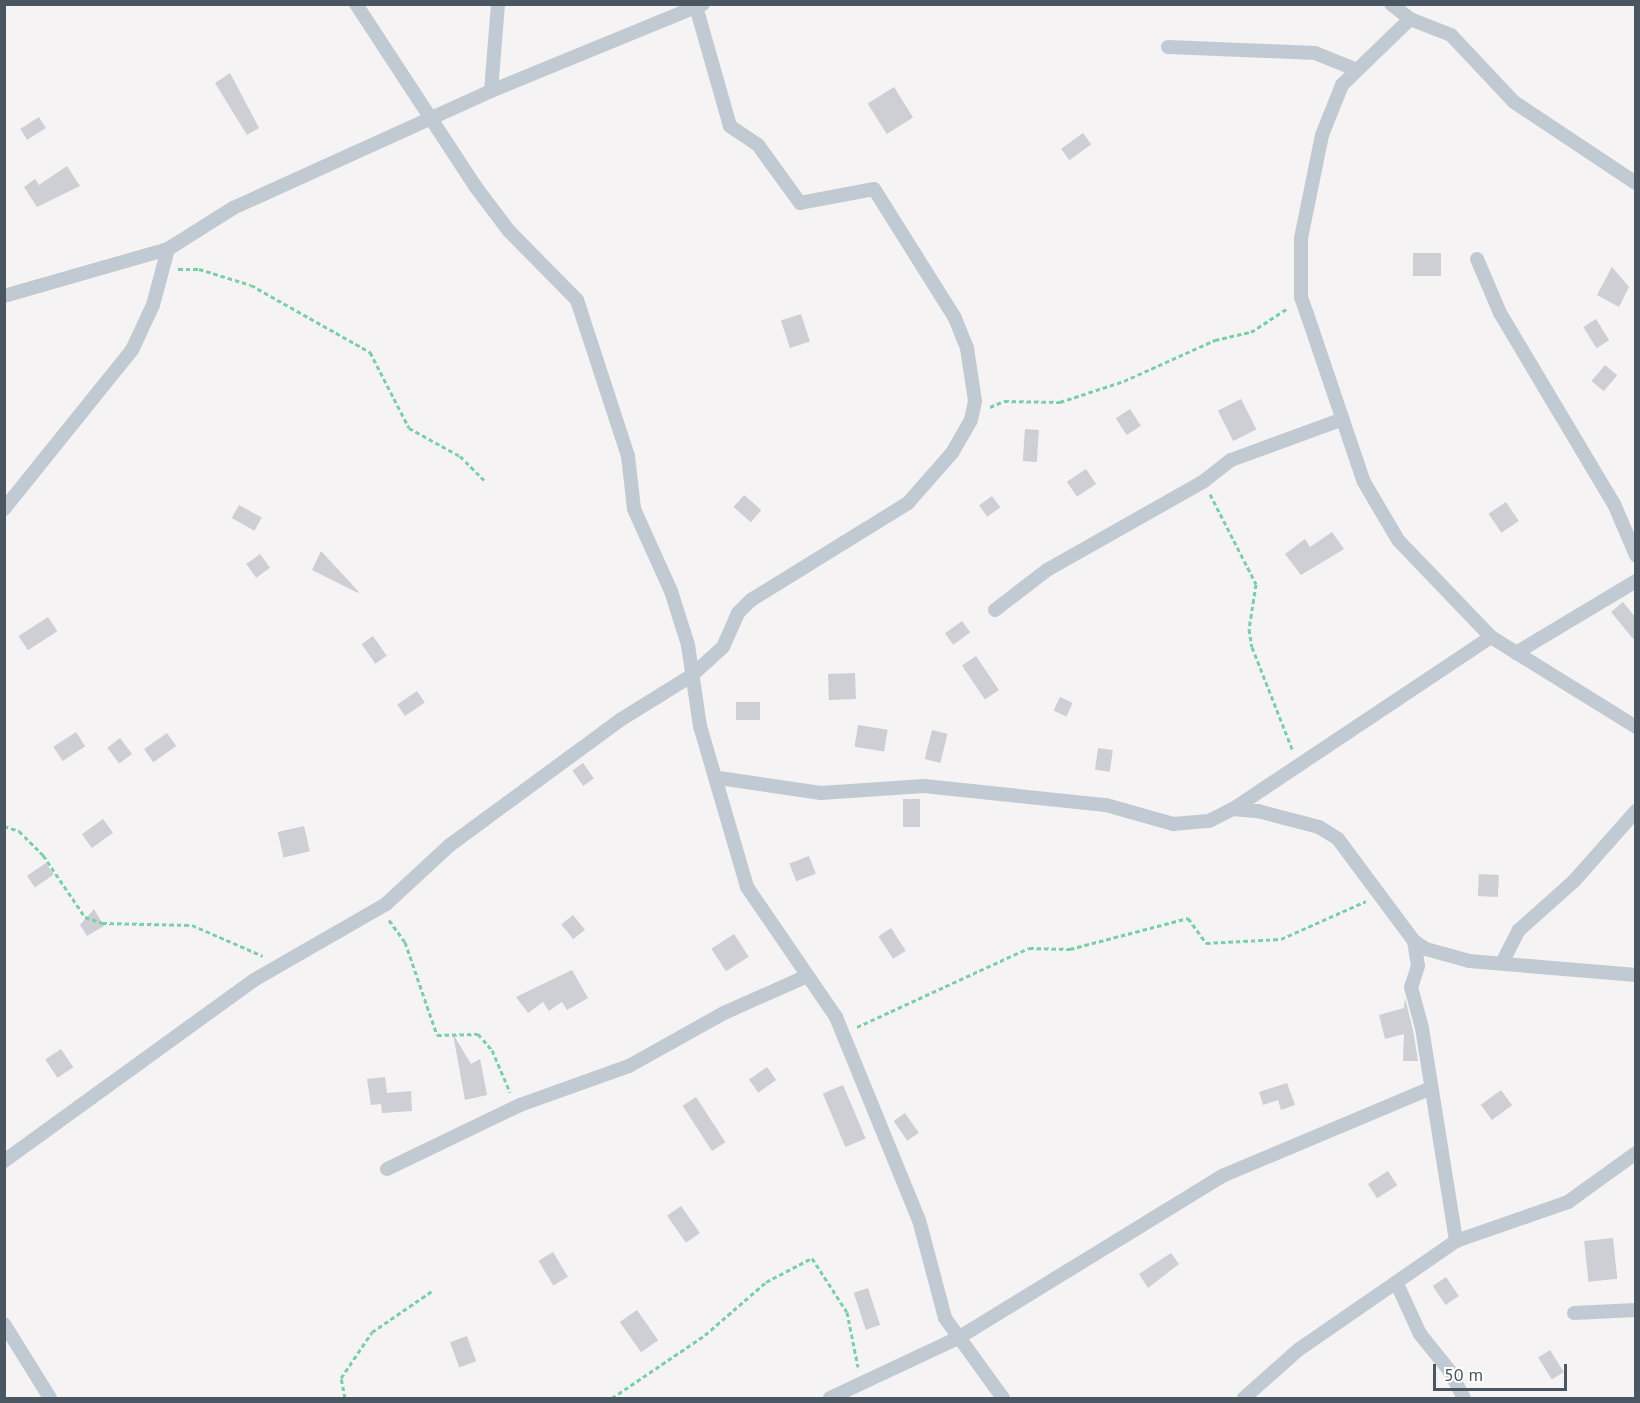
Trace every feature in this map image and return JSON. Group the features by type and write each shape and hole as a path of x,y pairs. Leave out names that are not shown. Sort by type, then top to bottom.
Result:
{"street":[{"path":"356,4 432,120 509,231 578,300 628,456 634,508 672,591 700,726 719,778 747,887 807,976 842,1036 914,1207 938,1298 958,1338 1004,1398"},
{"path":"491,91 498,4"},
{"path":"1391,4 1410,19 1451,35 1535,119 1635,183"},
{"path":"4,296 168,249 232,208 432,120 491,91 699,6 725,118 736,133 758,145 789,193 811,204 870,188 885,205 955,318 974,374 971,420 932,480 908,503 760,592 738,612 717,654 691,676 600,734 450,845 373,911 286,959 4,1161"},
{"path":"1410,19 1355,69 1342,85 1322,135 1305,210 1301,297 1364,482 1398,540 1491,637 1635,727"},
{"path":"1168,47 1315,53 1355,69"},
{"path":"4,509 132,350 164,268 168,249"},
{"path":"1477,259 1500,313 1614,504 1635,555"},
{"path":"995,610 1047,570 1204,481 1254,449 1343,419"},
{"path":"1516,653 1635,581"},
{"path":"719,778 821,794 924,786 1106,805 1173,824 1209,820 1233,809 1298,763 1491,637"},
{"path":"1233,809 1319,827 1358,860 1380,895 1414,941 1418,966 1411,987 1456,1241"},
{"path":"1502,963 1519,930 1574,881 1635,811"},
{"path":"1414,941 1441,954 1502,963 1635,975"},
{"path":"387,1169 520,1106 629,1066 724,1013 807,976"},
{"path":"830,1398 958,1338 1222,1176 1430,1089"},
{"path":"1245,1398 1291,1356 1456,1241 1568,1202 1635,1153"},
{"path":"1397,1284 1420,1334 1449,1370 1464,1398"},
{"path":"1574,1313 1635,1310"},
{"path":"4,1324 50,1398"}],"path":[{"path":"164,268 199,269 251,285 370,352 409,428 460,456 484,480"},
{"path":"971,420 1004,401 1060,402 1124,381 1215,340 1251,332 1301,297"},
{"path":"1204,481 1256,584 1249,628 1252,647 1298,763"},
{"path":"4,826 19,831 43,855 85,917 102,923 192,925 262,956 286,959"},
{"path":"842,1036 1029,948 1070,950 1188,918 1206,942 1281,939 1380,895"},
{"path":"373,911 395,925 405,942 437,1035 478,1034 492,1050 520,1106"},
{"path":"612,1398 705,1335 766,1282 812,1258 847,1312 859,1384"},
{"path":"345,1398 341,1378 372,1332 432,1291"}],"building":[{"path":"230,73 259,128 247,135 215,83"},
{"path":"894,87 913,118 887,134 868,103"},
{"path":"39,117 46,128 27,140 20,129"},
{"path":"1083,133 1091,144 1069,160 1061,149"},
{"path":"67,166 80,186 37,207 24,187 35,179 39,185"},
{"path":"1413,253 1441,253 1441,276 1413,276"},
{"path":"1612,267 1629,287 1619,307 1597,295"},
{"path":"801,314 810,342 790,348 781,320"},
{"path":"1596,319 1609,340 1597,348 1583,327"},
{"path":"1605,365 1617,375 1604,391 1592,381"},
{"path":"1241,399 1256,429 1233,441 1218,411"},
{"path":"1130,409 1141,426 1127,435 1116,418"},
{"path":"1025,429 1039,430 1037,462 1023,461"},
{"path":"1086,469 1096,484 1077,497 1067,482"},
{"path":"744,495 761,510 751,522 734,507"},
{"path":"992,496 1000,507 987,517 979,505"},
{"path":"1506,502 1519,521 1501,533 1489,514"},
{"path":"239,505 262,518 254,531 232,518"},
{"path":"1332,532 1344,549 1301,575 1285,554 1305,539 1310,547"},
{"path":"321,551 359,592 358,593 312,570"},
{"path":"260,554 270,568 256,578 246,564"},
{"path":"1623,602 1635,617 1635,641 1611,612"},
{"path":"48,617 57,631 28,650 19,636"},
{"path":"962,621 970,632 953,645 945,633"},
{"path":"373,636 387,656 375,664 362,644"},
{"path":"976,656 999,690 985,699 962,666"},
{"path":"855,673 856,699 829,700 828,674"},
{"path":"417,691 425,703 405,716 397,704"},
{"path":"1060,697 1073,703 1066,717 1054,711"},
{"path":"736,702 760,702 760,720 736,720"},
{"path":"858,725 888,730 884,751 855,747"},
{"path":"932,730 948,734 940,763 925,759"},
{"path":"76,732 85,746 63,761 53,747"},
{"path":"167,733 176,746 153,762 144,749"},
{"path":"120,738 132,754 119,764 107,748"},
{"path":"1098,748 1113,750 1110,772 1095,770"},
{"path":"583,763 594,779 583,786 572,770"},
{"path":"903,799 920,799 920,827 903,827"},
{"path":"103,819 113,833 92,848 82,834"},
{"path":"304,826 310,851 284,857 278,832"},
{"path":"809,856 816,874 796,881 789,864"},
{"path":"46,863 54,875 35,887 27,876"},
{"path":"1479,874 1499,875 1498,897 1478,896"},
{"path":"94,909 104,926 87,936 80,925"},
{"path":"573,915 585,930 573,939 561,924"},
{"path":"891,928 906,951 893,959 878,936"},
{"path":"734,934 749,957 726,971 711,949"},
{"path":"572,970 588,998 567,1010 562,1002 549,1011 543,1002 528,1013 516,997"},
{"path":"1405,998 1418,1061 1403,1061 1404,1034 1385,1039 1379,1015 1404,1008"},
{"path":"453,1034 471,1064 480,1059 487,1095 465,1100"},
{"path":"61,1049 73,1067 58,1078 45,1060"},
{"path":"767,1067 776,1080 758,1093 749,1080"},
{"path":"385,1077 387,1093 411,1091 412,1111 382,1113 381,1104 371,1105 367,1079"},
{"path":"1287,1083 1295,1105 1281,1110 1278,1100 1263,1105 1259,1092"},
{"path":"843,1085 866,1138 845,1147 823,1094"},
{"path":"1501,1090 1512,1105 1492,1120 1481,1105"},
{"path":"696,1097 725,1142 712,1151 683,1106"},
{"path":"905,1113 919,1133 907,1141 894,1121"},
{"path":"1388,1171 1397,1185 1377,1198 1368,1184"},
{"path":"681,1206 700,1233 686,1243 667,1216"},
{"path":"1613,1238 1617,1279 1588,1282 1584,1241"},
{"path":"553,1252 568,1277 553,1286 538,1261"},
{"path":"1171,1253 1179,1264 1148,1288 1139,1274"},
{"path":"1446,1277 1459,1296 1446,1305 1433,1286"},
{"path":"868,1288 880,1325 866,1330 854,1293"},
{"path":"637,1310 658,1340 641,1352 620,1322"},
{"path":"467,1336 476,1361 459,1368 450,1342"},
{"path":"1550,1350 1564,1372 1552,1379 1538,1357"}]}
